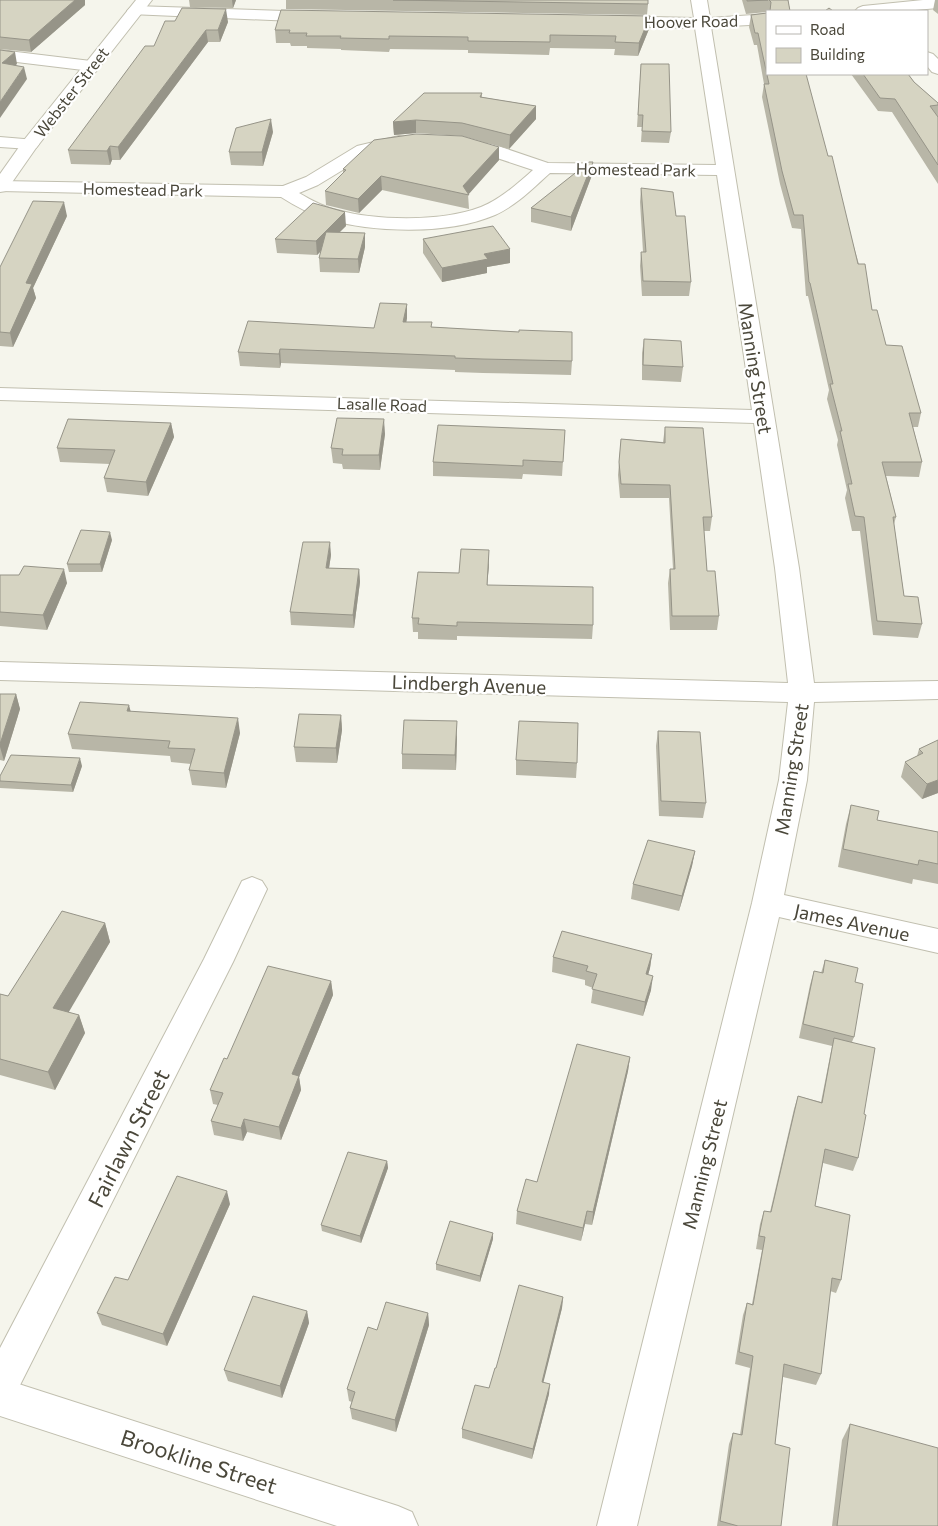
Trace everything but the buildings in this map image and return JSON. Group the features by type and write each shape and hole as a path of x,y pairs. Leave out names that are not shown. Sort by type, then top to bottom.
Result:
{"street":[{"path":"881,10 938,4"},
{"path":"140,6 333,17"},
{"name":"Webster Street","path":"0,186 30,144 140,6"},
{"name":"Hoover Road","path":"601,21 701,12 766,19"},
{"name":"Manning Street","path":"617,1526 767,903 793,780 802,692 787,568 701,12"},
{"path":"0,55 91,66"},
{"path":"928,58 938,69"},
{"name":"Homestead Park","path":"0,186 285,192 312,181 363,150 385,143 416,140"},
{"path":"0,142 30,144"},
{"name":"Homestead Park","path":"452,142 486,148 546,168 725,170"},
{"path":"285,192 306,206 348,218 381,222 443,221 477,216 489,211 511,198 546,168"},
{"name":"Lasalle Road","path":"0,394 763,417"},
{"name":"Lindbergh Avenue","path":"0,671 802,692 938,690"},
{"name":"Fairlawn Street","path":"0,1386 218,962 252,889"},
{"name":"James Avenue","path":"767,903 938,941"},
{"name":"Brookline Street","path":"0,1397 398,1526"}]}
